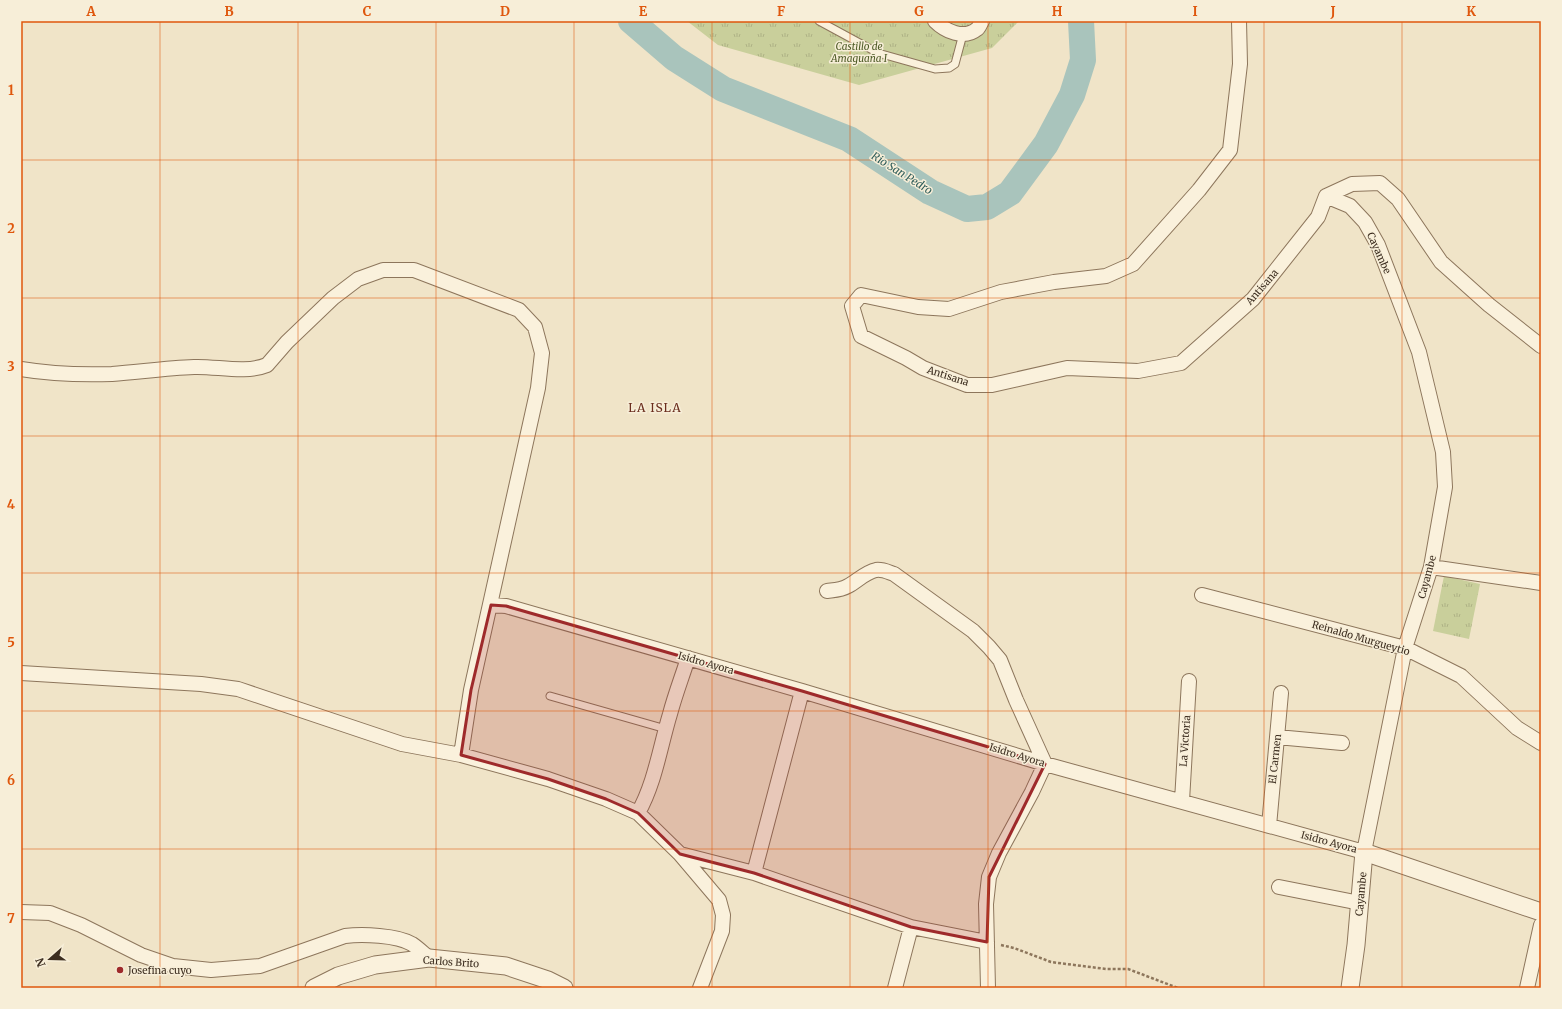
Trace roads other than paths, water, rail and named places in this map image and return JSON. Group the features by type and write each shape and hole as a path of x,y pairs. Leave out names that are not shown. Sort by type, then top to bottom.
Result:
{"street":[{"path":"935,21 941,27 958,34 968,34 978,29 982,21"},
{"name":"Antisana","path":"1239,21 1240,64 1230,150 1199,190 1133,264 1106,276 1054,282 1001,292 949,309 918,307 861,295 852,306 861,336 923,368 967,385 992,385 1068,368 1138,371 1181,363 1253,299 1318,217 1326,196"},
{"path":"1326,196 1352,184 1380,183 1398,199 1441,262 1489,305 1541,346"},
{"name":"Cayambe","path":"1326,196 1350,206 1365,222 1378,245 1419,352 1443,452 1445,487 1431,567 1406,648 1364,852 1360,903 1350,988"},
{"path":"21,369 44,373 111,374 195,367 242,369 262,367 267,365 286,342 333,298 358,279 383,270 414,270 519,310 535,327 542,353 538,388 471,690 461,756"},
{"path":"1431,567 1541,583"},
{"path":"827,591 842,588 867,573 881,570 894,574 973,632 1000,660 1016,700 1045,764 1032,792 999,853 990,877 986,904 988,988"},
{"name":"Reinaldo Murgueytio","path":"1202,595 1406,648 1461,676 1517,728 1541,743"},
{"name":"Isidro Ayora","path":"491,604 506,606 688,658 1045,764 1364,852 1541,912"},
{"path":"638,813 644,803 653,778 688,658"},
{"path":"21,672 201,684 238,689 402,744 461,756 548,779 606,799 638,813 680,854 719,900 723,915 722,931 700,988"},
{"name":"La Victoria","path":"1182,802 1189,681"},
{"path":"754,873 802,691"},
{"name":"El Carmen","path":"1269,826 1281,693"},
{"path":"1277,737 1342,743"},
{"path":"680,854 754,873 911,926 987,942"},
{"path":"1279,887 1360,903"},
{"path":"21,912 50,913 141,955 173,966 211,970 260,966 345,936 358,935 401,940 411,944 429,958"},
{"path":"1527,988 1541,925"},
{"path":"895,988 911,926"},
{"name":"Carlos Brito","path":"314,988 338,976 375,965 429,958 506,966 548,980 564,988"}],"lane":[{"path":"820,21 878,53 935,69 948,68 954,64 963,34"},
{"path":"550,696 666,730"}],"waterway":[{"name":"Rio San Pedro","path":"631,21 674,58 723,89 849,139 930,192 967,209 987,207 1010,193 1046,144 1072,95 1083,60 1081,21"}],"place":[{"name":"Josefina cuyo","path":"120,970"}],"district":[{"name":"LA ISLA","path":"655,407"}],"park label":[{"name":"Castillo de Amaguaña I","path":"859,52"}]}
